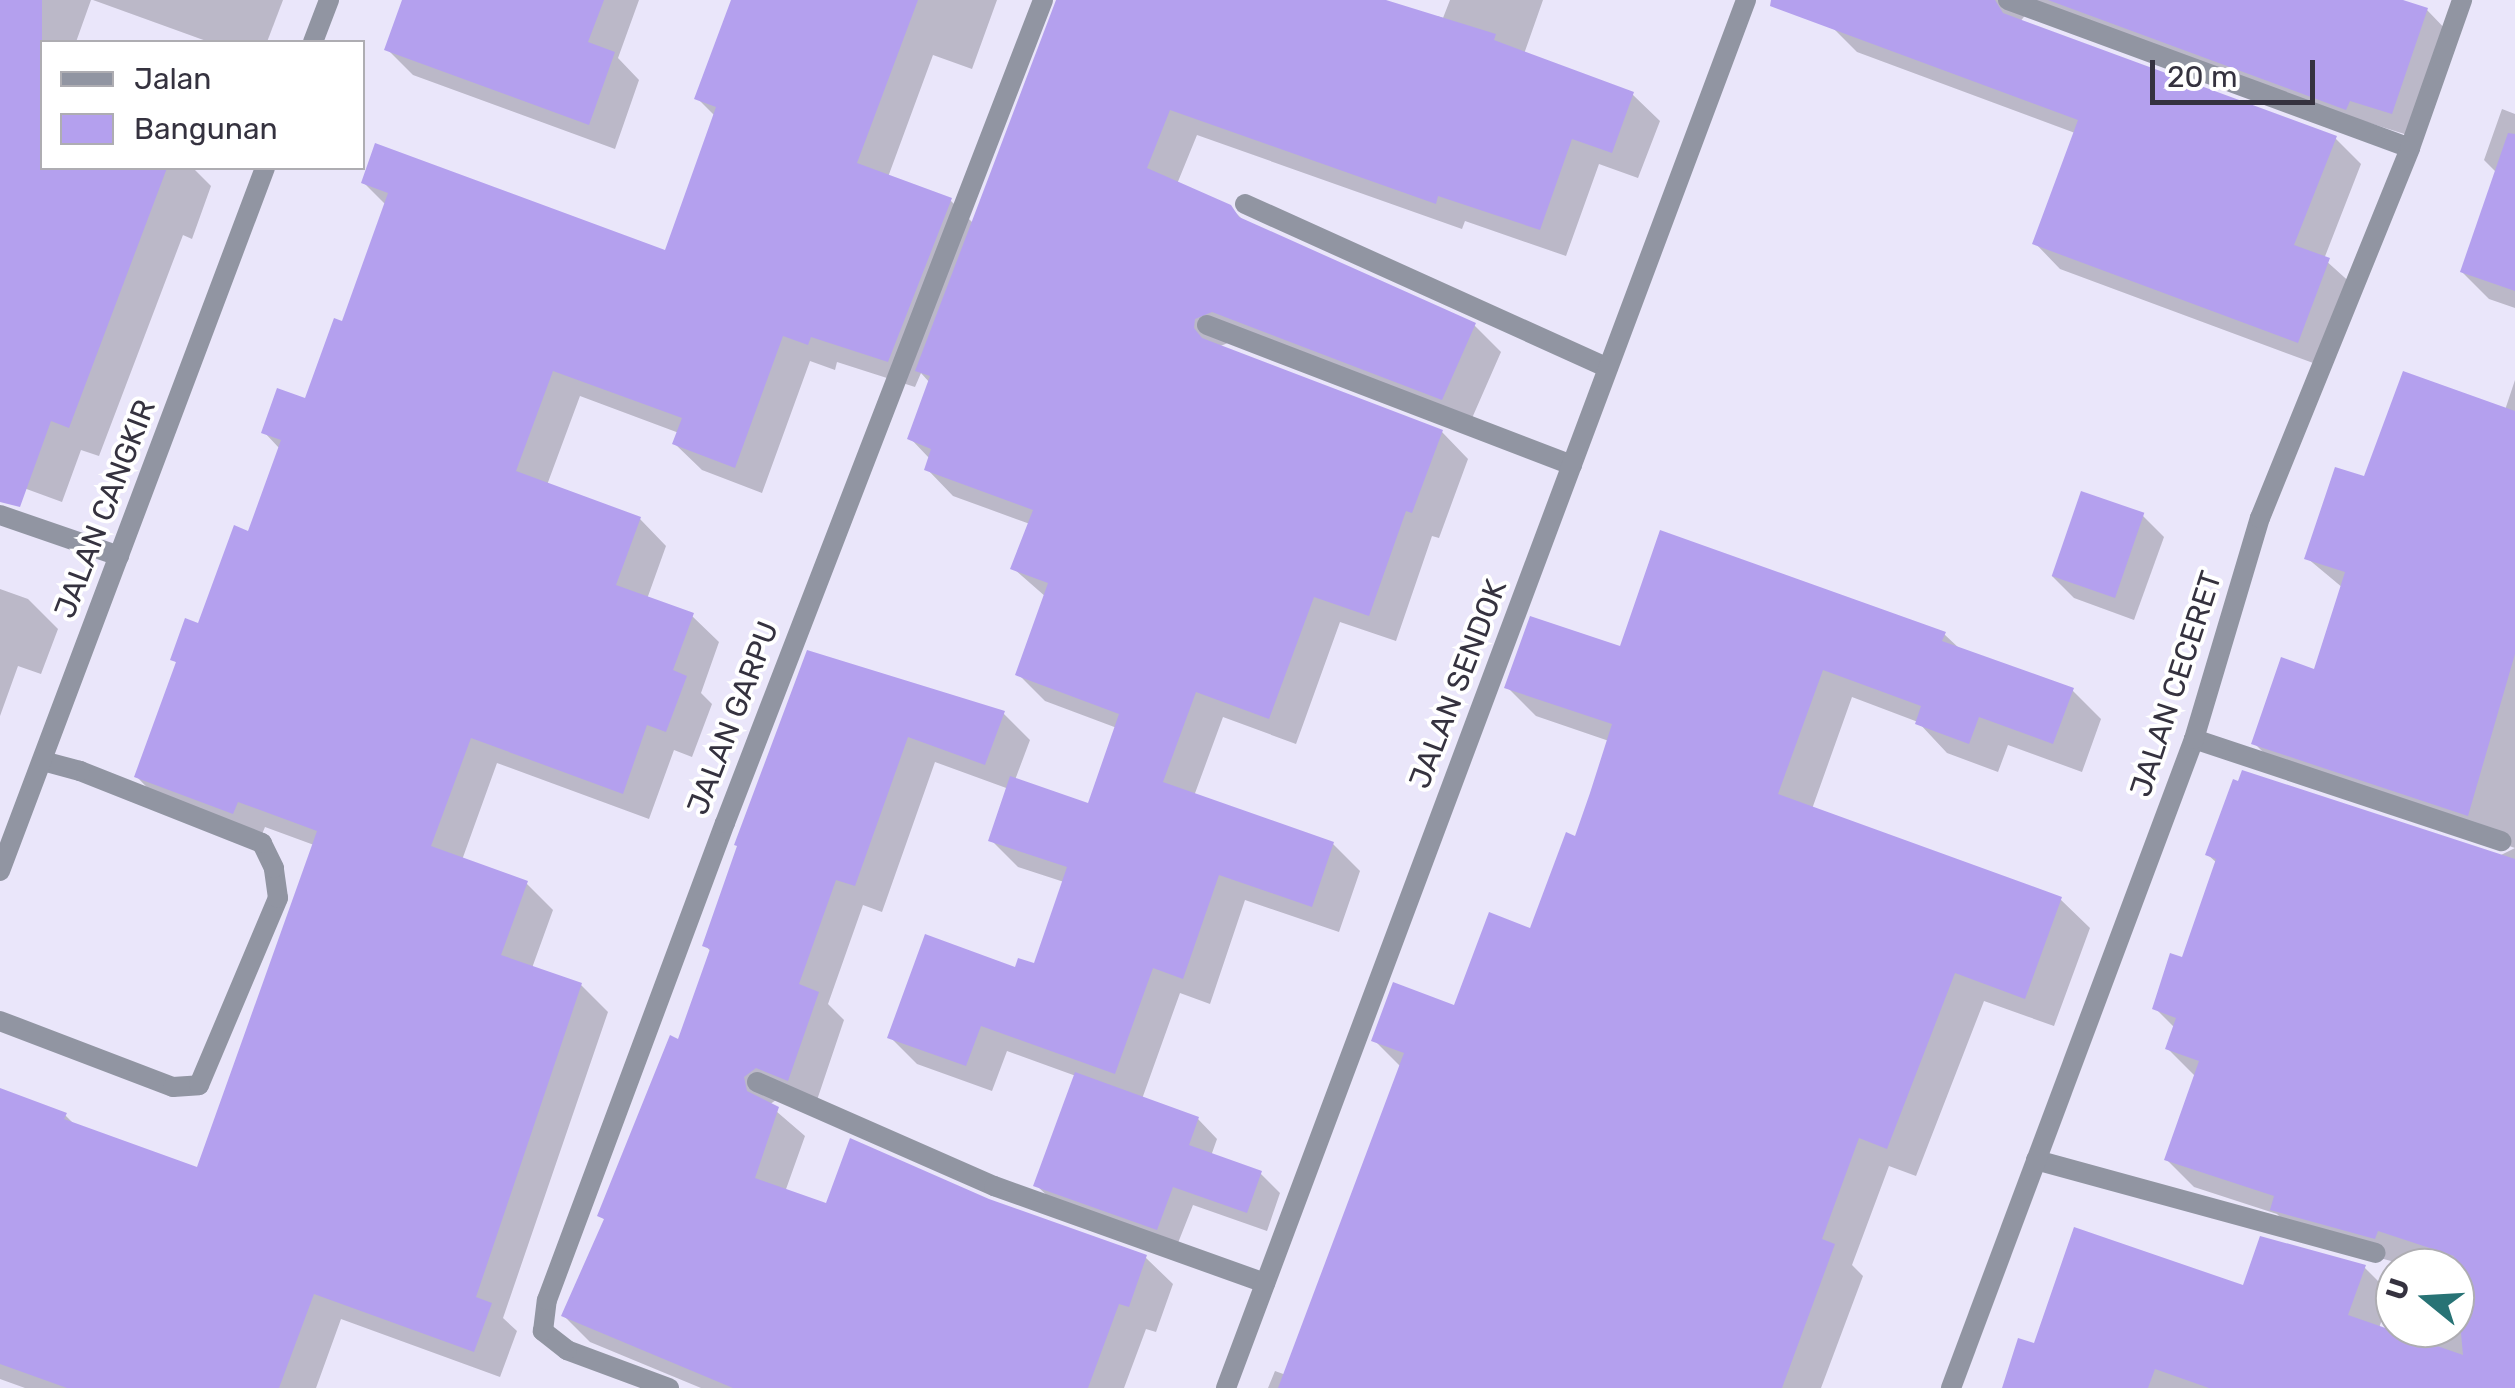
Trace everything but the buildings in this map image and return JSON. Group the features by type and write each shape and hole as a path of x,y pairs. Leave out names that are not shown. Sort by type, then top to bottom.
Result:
{"street":[{"path":"313,40 328,0"},
{"name":"JALAN GARPU","path":"669,1388 567,1350 542,1332 547,1300 739,786 1043,0"},
{"name":"JALAN SENDOK","path":"1226,1388 1746,0"},
{"path":"2008,0 2410,148"},
{"name":"JALAN CECERET","path":"1951,1388 2194,740 2260,518 2410,148 2462,0"},
{"name":"JALAN CANGKIR","path":"0,871 264,170"},
{"path":"1245,204 1608,368"},
{"path":"1208,325 1572,466"},
{"path":"0,515 119,556"},
{"path":"2194,740 2501,841"},
{"path":"0,1021 174,1087 199,1085 278,898 274,868 262,843 80,771 42,761"},
{"path":"757,1082 994,1186 1265,1284"},
{"path":"2036,1160 2375,1253"}]}
